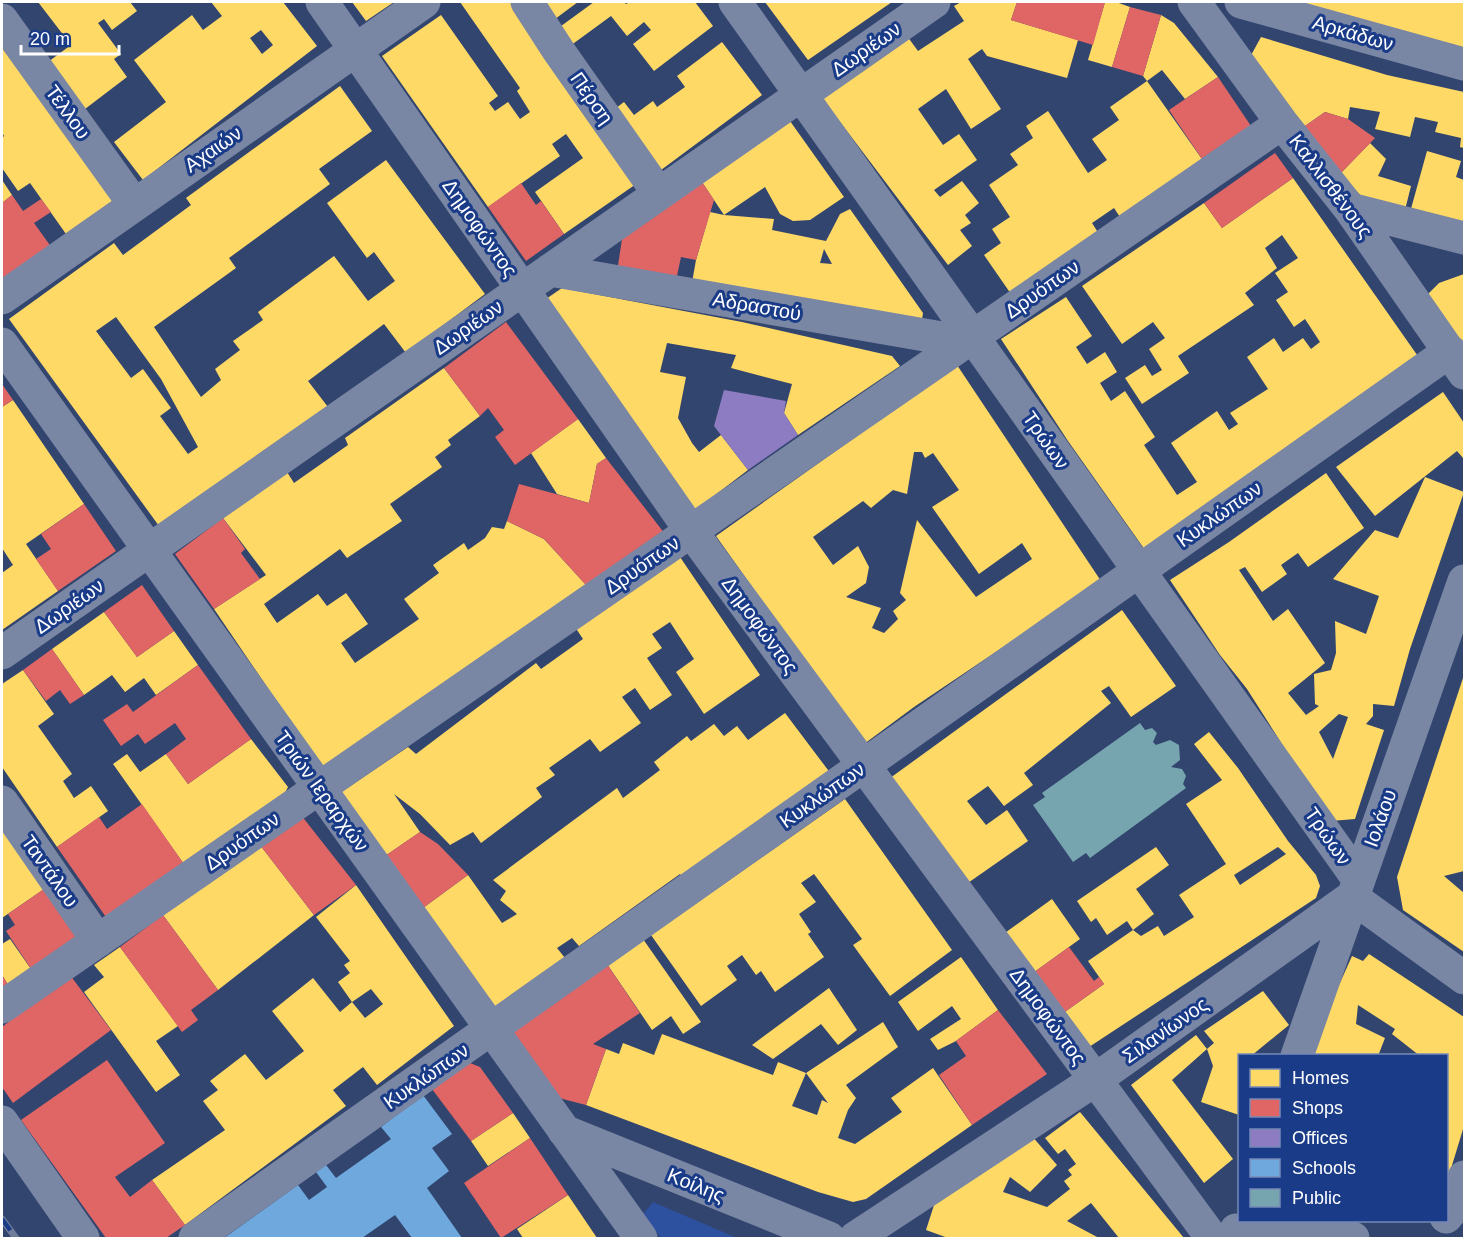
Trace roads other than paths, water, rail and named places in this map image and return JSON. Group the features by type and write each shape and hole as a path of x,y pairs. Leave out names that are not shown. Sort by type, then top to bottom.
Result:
{"street":[{"name":"Δημοφώντος","path":"322,2 691,531 1095,1080 1230,1232"},
{"name":"Αχαιών","path":"2,298 424,2"},
{"name":"Πέρση","path":"527,2 659,194"},
{"name":"Τρώων","path":"735,2 969,339 1140,571 1355,888 1464,978"},
{"name":"Δωριέων","path":"2,653 934,2"},
{"name":"Καλλισθένους","path":"1194,2 1282,123 1350,209 1457,362"},
{"name":"Αρκάδων","path":"1241,2 1464,64"},
{"name":"Τέλλου","path":"2,20 134,204"},
{"name":"Δρυόπων","path":"2,1008 1282,123"},
{"path":"1350,209 1464,238"},
{"name":"Αδραστού","path":"550,270 969,339"},
{"name":"Τριών Ιεραρχών","path":"2,344 641,1239"},
{"name":"Κυκλώπων","path":"195,1239 1140,571 1457,362"},
{"name":"Ιολάου","path":"1298,1054 1464,581"},
{"name":"Ταντάλου","path":"2,802 98,941"},
{"name":"Σιλανίωνος","path":"855,1239 1095,1080 1355,888"},
{"path":"2,1122 83,1239"},
{"name":"Κοίλης","path":"564,1131 829,1239"},
{"path":"1448,1211 1457,1204 1464,1177"},
{"path":"1230,1232 1336,1233 1353,1239"}],"railway":[{"path":"2,1219 16,1238"}]}
